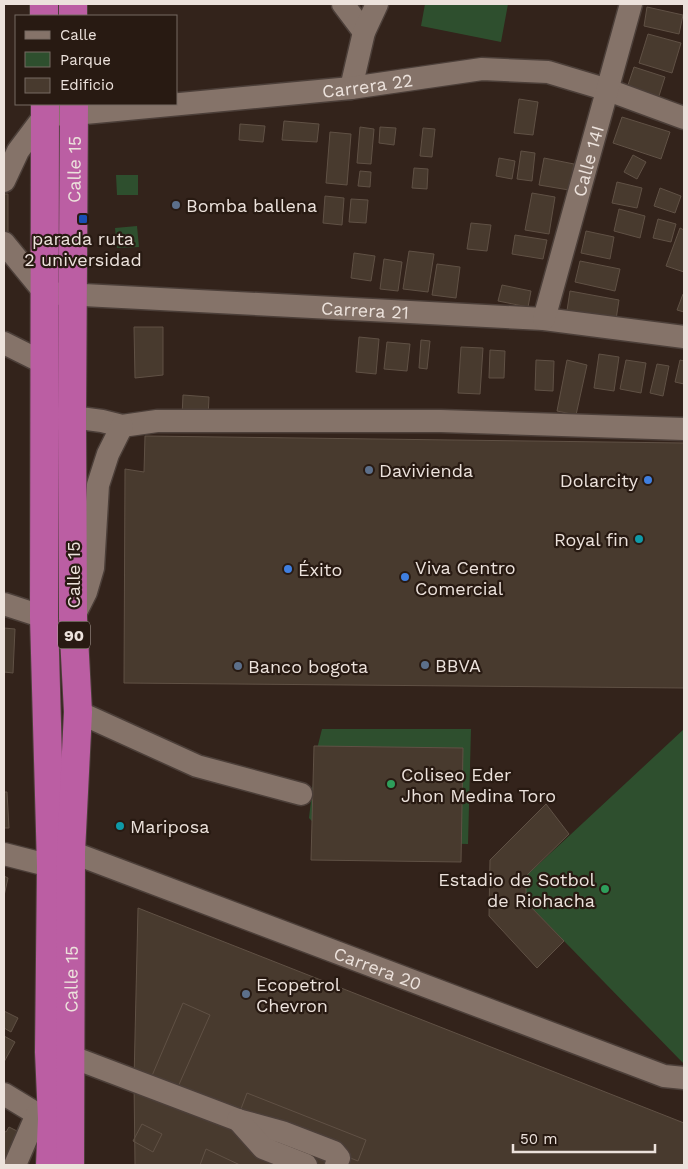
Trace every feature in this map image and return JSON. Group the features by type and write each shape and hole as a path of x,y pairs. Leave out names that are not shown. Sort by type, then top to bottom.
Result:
{"highway":[{"name":"Calle 15","path":"70,1165 72,1057 61,859 44,617 58,419 73,294 74,109"},
{"name":"Calle 15","path":"45,110 46,364 58,419 78,712 61,859 44,1117 50,1165"}],"street":[{"path":"343,4 364,32"},
{"path":"351,88 364,32 377,4"},
{"name":"Calle 14I","path":"544,319 631,4"},
{"name":"Carrera 22","path":"178,101 351,88 482,69 548,72 608,90 684,118"},
{"name":"Carrera 22","path":"45,110 127,105"},
{"path":"4,181 18,151 45,110"},
{"path":"4,242 45,293"},
{"name":"Carrera 21","path":"45,293 544,319 684,337"},
{"path":"4,344 46,364"},
{"path":"58,419 102,421 122,426 157,421 440,421 684,429"},
{"path":"73,618 86,592 93,568 98,485 108,454 122,426"},
{"path":"4,604 44,617"},
{"path":"78,712 197,766 301,794"},
{"name":"Carrera 20","path":"4,854 61,859 664,1076 684,1078"},
{"path":"72,1057 238,1120 282,1132 334,1152 339,1158 336,1165"},
{"path":"4,1094 44,1117 15,1165"},
{"path":"238,1120 263,1148 306,1165"}],"green space":[{"path":"425,4 508,4 501,42 421,26"},
{"path":"116,175 138,175 138,195 117,195"},
{"path":"137,226 139,247 117,248 115,228"},
{"name":"Coliseo Eder Jhon Medina Toro","path":"322,729 471,729 468,844 331,841 309,818 317,749"},
{"name":"Estadio de Sotbol de Riohacha","path":"684,729 684,1064 526,902 526,876"}],"building":[{"path":"647,7 683,15 679,34 644,26"},
{"path":"648,34 681,43 672,73 639,63"},
{"path":"634,67 665,77 658,99 627,88"},
{"path":"519,99 538,102 533,135 514,133"},
{"path":"622,117 670,132 661,159 613,143"},
{"path":"284,121 319,124 317,142 282,140"},
{"path":"240,124 265,126 263,142 239,140"},
{"path":"360,127 374,129 371,164 357,163"},
{"path":"380,127 396,128 394,145 379,143"},
{"path":"423,128 435,129 432,157 420,156"},
{"path":"330,132 351,134 347,185 326,183"},
{"path":"521,151 535,153 532,181 517,179"},
{"path":"633,155 646,162 637,179 624,172"},
{"path":"499,158 515,161 512,179 496,176"},
{"path":"544,158 574,164 569,190 539,185"},
{"path":"414,168 428,169 427,189 412,188"},
{"path":"360,171 371,172 370,187 358,186"},
{"path":"617,182 642,188 637,208 612,203"},
{"path":"660,188 681,196 675,213 654,206"},
{"path":"532,193 555,197 549,234 525,230"},
{"path":"4,194 8,194 8,233 4,233"},
{"path":"325,196 344,198 342,225 323,223"},
{"path":"351,199 368,200 366,223 349,222"},
{"path":"619,209 645,216 640,238 614,231"},
{"path":"658,219 676,224 671,242 653,238"},
{"path":"471,223 491,225 487,251 467,249"},
{"path":"680,228 684,230 684,272 666,266"},
{"path":"586,231 614,237 610,259 581,253"},
{"path":"515,235 547,240 543,259 512,254"},
{"path":"409,251 434,254 428,292 403,289"},
{"path":"354,253 375,256 371,281 351,278"},
{"path":"384,259 402,262 398,291 380,289"},
{"path":"580,261 620,269 615,291 575,282"},
{"path":"437,264 460,267 456,298 432,295"},
{"path":"502,285 531,291 528,307 498,301"},
{"path":"570,291 619,300 615,326 566,317"},
{"path":"684,294 684,312 677,310"},
{"path":"134,327 163,327 163,375 135,378"},
{"path":"359,337 379,339 376,374 356,372"},
{"path":"421,340 430,341 427,369 419,368"},
{"path":"387,342 410,344 407,371 384,369"},
{"path":"461,347 483,348 480,394 458,393"},
{"path":"490,350 505,351 504,378 489,378"},
{"path":"599,354 619,357 614,391 594,388"},
{"path":"536,360 554,361 553,391 535,390"},
{"path":"567,360 587,365 576,415 557,411"},
{"path":"626,360 646,363 641,393 620,389"},
{"path":"680,360 684,361 684,384 675,382"},
{"path":"657,364 669,366 663,396 650,393"},
{"path":"183,395 209,397 208,418 182,416"},
{"name":"Viva Centro Comercial","path":"145,436 684,443 684,688 124,683 125,469 144,472"},
{"path":"4,628 15,629 13,673 4,672"},
{"name":"Coliseo Eder Jhon Medina Toro","path":"314,746 463,748 461,862 311,860"},
{"path":"4,792 7,792 9,828 4,828"},
{"path":"546,804 569,834 526,876 526,902 564,941 537,968 489,916 490,860"},
{"path":"4,876 8,878 4,896"},
{"name":"Ecopetrol Chevron","path":"138,908 684,1123 684,1165 135,1165 134,1080"},
{"path":"183,1003 210,1015 177,1089 151,1078"},
{"path":"4,1011 18,1018 11,1032 4,1028"},
{"path":"4,1036 15,1042 4,1062"},
{"path":"247,1093 366,1140 358,1161 239,1114"},
{"path":"142,1124 162,1134 153,1152 133,1141"},
{"path":"9,1127 21,1133 4,1165 4,1131 6,1132"},
{"path":"206,1149 240,1165 200,1165"}],"place":[{"name":"Bomba ballena","path":"176,205"},
{"name":"parada ruta 2 universidad","path":"83,219"},
{"name":"Davivienda","path":"369,470"},
{"name":"Dolarcity","path":"648,480"},
{"name":"Royal fin","path":"639,539"},
{"name":"Éxito","path":"288,569"},
{"name":"Viva Centro Comercial","path":"405,577"},
{"name":"BBVA","path":"425,665"},
{"name":"Banco bogota","path":"238,666"},
{"name":"Coliseo Eder Jhon Medina Toro","path":"391,784"},
{"name":"Mariposa","path":"120,826"},
{"name":"Estadio de Sotbol de Riohacha","path":"605,889"},
{"name":"Ecopetrol Chevron","path":"246,994"}]}
